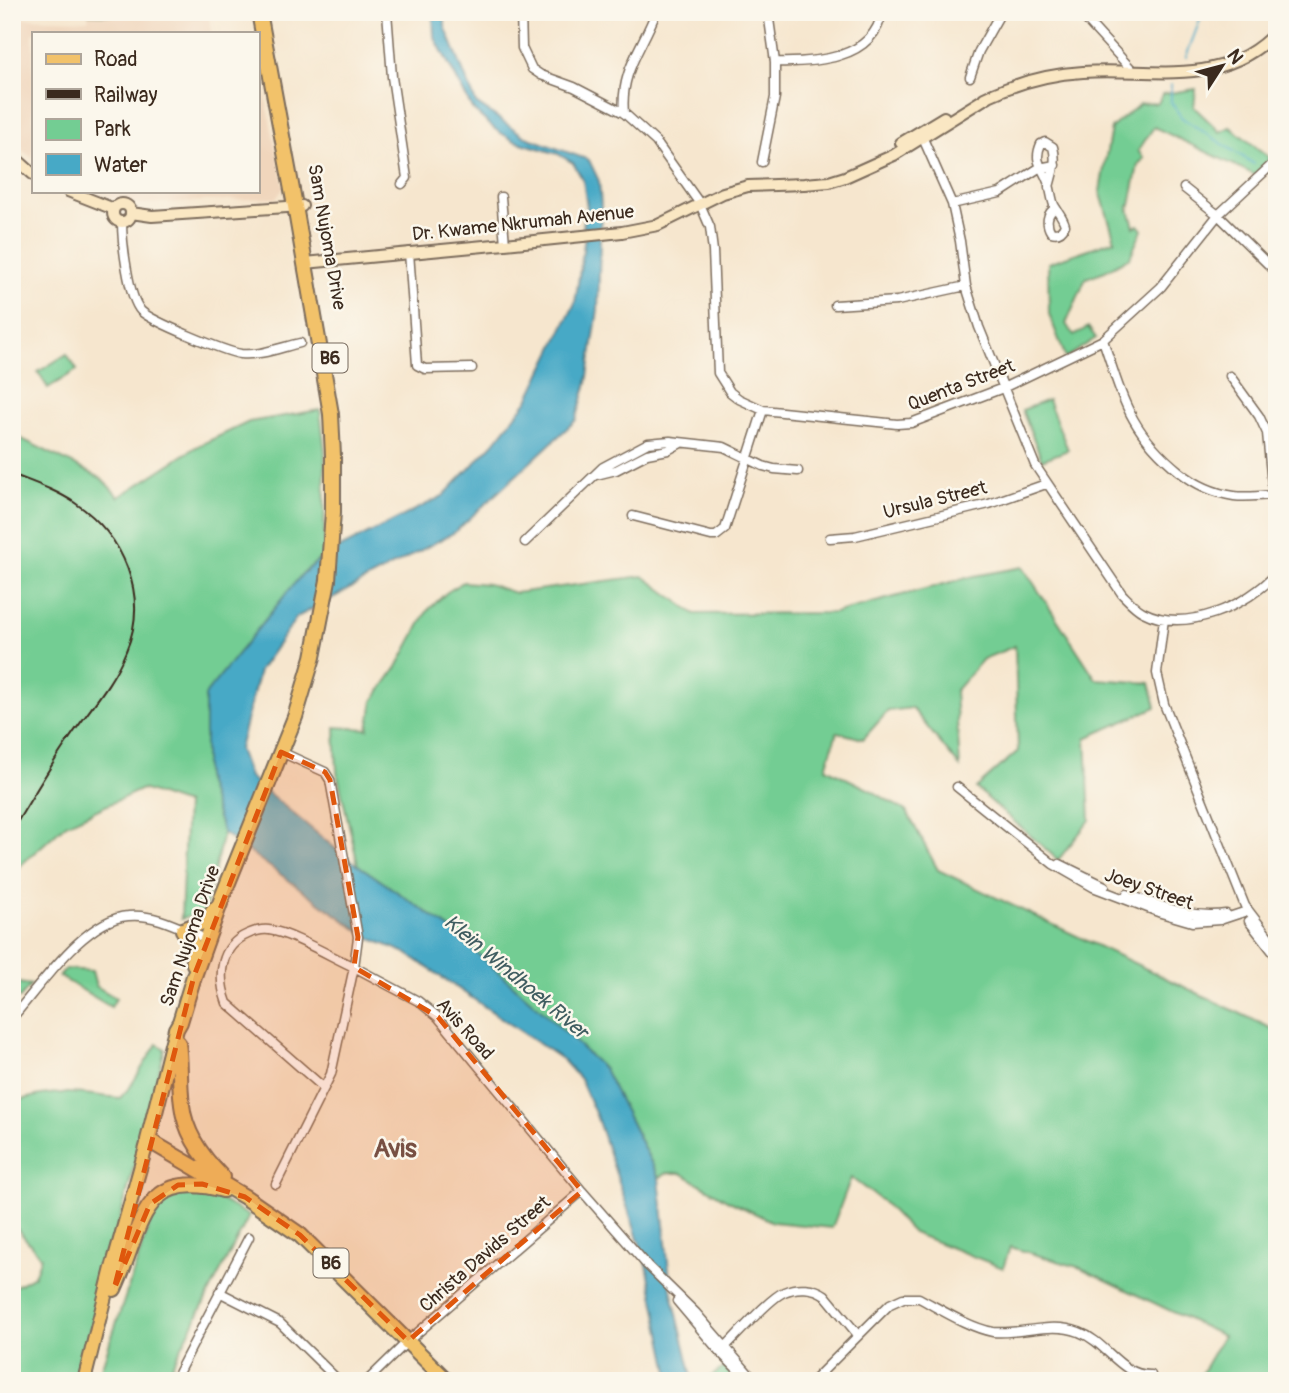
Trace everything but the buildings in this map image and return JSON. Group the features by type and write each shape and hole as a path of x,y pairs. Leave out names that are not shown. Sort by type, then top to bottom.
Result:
{"highway":[{"name":"Sam Nujoma Drive","path":"259,12 299,206"},
{"name":"Sam Nujoma Drive","path":"150,1141 176,1030 206,939 306,685 328,580 333,512 338,489 340,461 332,370 309,263 267,12"},
{"path":"194,976 193,947 183,930 207,920 222,895"},
{"name":"B6","path":"180,1022 178,1043 181,1104 190,1133 211,1166 245,1197"},
{"name":"B6","path":"178,1043 150,1141 245,1197 300,1235 447,1381"},
{"path":"114,1289 144,1215 158,1196 178,1185 191,1183 245,1197"}],"main road":[{"name":"Sam Nujoma Drive","path":"85,1378 114,1289 150,1141"},
{"name":"Sam Nujoma Drive","path":"85,1378 112,1268 150,1141"}],"street":[{"path":"387,12 392,78 407,178 402,184"},
{"name":"Quenta Street","path":"521,12 522,48 532,69 575,87 624,113 656,142 700,204 710,227 713,251 718,373 730,392 763,410 897,424 911,422 1003,388 1102,340 1161,287 1218,215 1277,160"},
{"path":"624,113 623,88 628,71 656,12"},
{"path":"762,162 773,117 775,62 768,12"},
{"path":"775,62 806,63 845,53 868,40 881,21 882,12"},
{"path":"970,76 979,51 1001,12"},
{"path":"1079,12 1133,71"},
{"name":"Dr. Kwame Nkrumah Avenue","path":"309,263 622,232 658,225 723,193 748,186 829,182 861,171 921,135 956,110 1026,81 1087,72 1180,74 1209,70 1242,58 1277,31"},
{"path":"921,135 952,204 966,286 1003,388 1035,465 1122,594 1141,611 1164,619 1193,618 1223,608 1259,590 1277,573"},
{"path":"1049,187 1055,165 1053,146 1045,142 1038,150 1039,168 1056,208"},
{"path":"12,155 32,173"},
{"path":"952,204 1000,193 1039,168 1055,165"},
{"path":"1184,188 1218,215 1277,273"},
{"path":"71,192 114,209"},
{"path":"500,197 505,244"},
{"path":"124,204 131,213 129,218 122,221 114,217 114,209 124,204"},
{"path":"131,213 152,216 299,206"},
{"path":"122,221 129,275 134,297 142,312 156,321 240,354 300,343"},
{"path":"409,252 417,365 425,369 472,368"},
{"path":"835,305 897,301 966,286"},
{"path":"1102,340 1133,420 1140,433 1164,459 1189,479 1208,489 1233,496 1275,495 1267,433 1255,409 1230,376"},
{"path":"633,516 716,536 725,529 763,410"},
{"path":"526,542 603,467 648,443 663,441 724,447 774,469 798,471"},
{"path":"596,475 623,468 647,454 668,450 681,443"},
{"path":"617,458 619,466 623,468"},
{"name":"Ursula Street","path":"830,538 855,536 989,504 1046,484"},
{"path":"1164,619 1157,663 1158,684 1199,793 1201,805 1244,909 1277,957"},
{"path":"276,1184 324,1088 337,1051 358,937 330,780 325,772 281,752"},
{"name":"Joey Street","path":"957,788 1053,864 1093,887 1180,919 1208,922 1244,909"},
{"path":"1244,909 1277,948"},
{"path":"12,1018 83,936 127,915 161,921 206,939"},
{"name":"Avis Road","path":"324,1088 227,1003 222,991 225,953 232,943 242,937 256,931 269,930 285,934 418,1001 438,1017 582,1191 671,1289 674,1297 755,1381"},
{"name":"Christa Davids Street","path":"368,1381 408,1341 582,1191"},
{"path":"174,1381 249,1237"},
{"path":"723,1349 778,1296 786,1291 803,1288 825,1295 858,1335"},
{"path":"219,1292 280,1324 339,1381"},
{"path":"813,1381 890,1304 903,1298 919,1298 990,1331 1051,1328 1075,1330 1093,1339 1131,1373 1151,1375"},
{"name":"Avis Road","path":"723,1349 749,1381"}],"highlighted area":[{"path":"281,752 325,772 330,780 358,937 354,967 438,1017 582,1191 408,1341 300,1235 245,1197 202,1184 178,1185 150,1204 114,1289 194,976"}],"shaded area":[{"path":"89,14 209,17 211,32 32,32 32,157 23,151 12,126 12,18 88,20"},
{"path":"259,66 284,188 276,198 138,204 95,192 259,192"}],"green space":[{"path":"203,12 204,16 89,14"},
{"path":"1196,89 1194,107 1220,132 1230,127 1270,158 1255,175 1154,127 1138,151 1144,158 1138,165 1128,206 1134,227 1138,225 1142,230 1130,257 1086,278 1066,324 1074,336 1088,327 1096,338 1066,358 1049,314 1048,263 1115,240 1100,191 1111,128 1140,104 1158,103 1163,94"},
{"path":"67,354 77,370 48,388 38,372"},
{"path":"1048,400 1068,450 1042,460 1022,410"},
{"path":"320,410 325,452 324,556 302,574 205,777 223,833 205,911 181,919 186,804 142,789 66,824 12,873 12,434 101,478 119,497 196,447 249,422"},
{"path":"1023,567 1096,679 1150,683 1156,707 1086,738 1090,820 1058,860 976,788 1018,751 1015,646 983,659 955,691 960,767 912,708 888,711 863,739 837,732 826,768 907,812 938,870 1277,1031 1277,1381 1197,1381 1223,1336 1081,1268 1010,1247 1003,1268 913,1233 882,1201 851,1178 832,1228 773,1222 727,1200 681,1173 667,1173 659,1178 604,1069 445,925 358,865 337,772 335,727 368,729 373,701 397,667 427,611 463,582 488,584 515,593 643,576 695,614 834,613 974,576"},
{"path":"65,969 92,971 96,986 116,998 111,1007 59,976"},
{"path":"12,982 31,985 20,998 12,997"},
{"path":"157,1044 165,1049 77,1381 12,1381 12,1288 34,1276 41,1257 12,1223 12,1102 62,1093 120,1098"},
{"path":"187,1192 217,1198 249,1216 164,1381 97,1381 151,1220 168,1200"},
{"path":"725,1367 737,1381 704,1381"}],"water":[{"path":"433,12 445,12 445,26 476,103 526,137 589,160 599,181 601,206 598,310 587,383 576,420 455,532 297,617 259,671 239,749 249,777 342,854 445,925 604,1069 659,1178 671,1289 693,1381 671,1381 647,1265 596,1115 580,1079 563,1060 406,953 369,938 223,833 205,777 207,692 302,574 324,556 443,496 493,444 528,400 575,303 587,207 583,180 573,163 558,154 515,141 496,130 473,110 434,36"}],"waterway":[{"path":"1186,57 1203,12"},
{"path":"1171,85 1171,102 1182,118 1254,164"}],"railway":[{"path":"12,474 68,498 92,516 107,532 128,568 135,609 133,630 120,664 58,756 12,831"}],"district":[{"name":"Avis","path":"395,1149"}],"water label":[{"name":"Klein Windhoek River","path":"516,977"}]}
